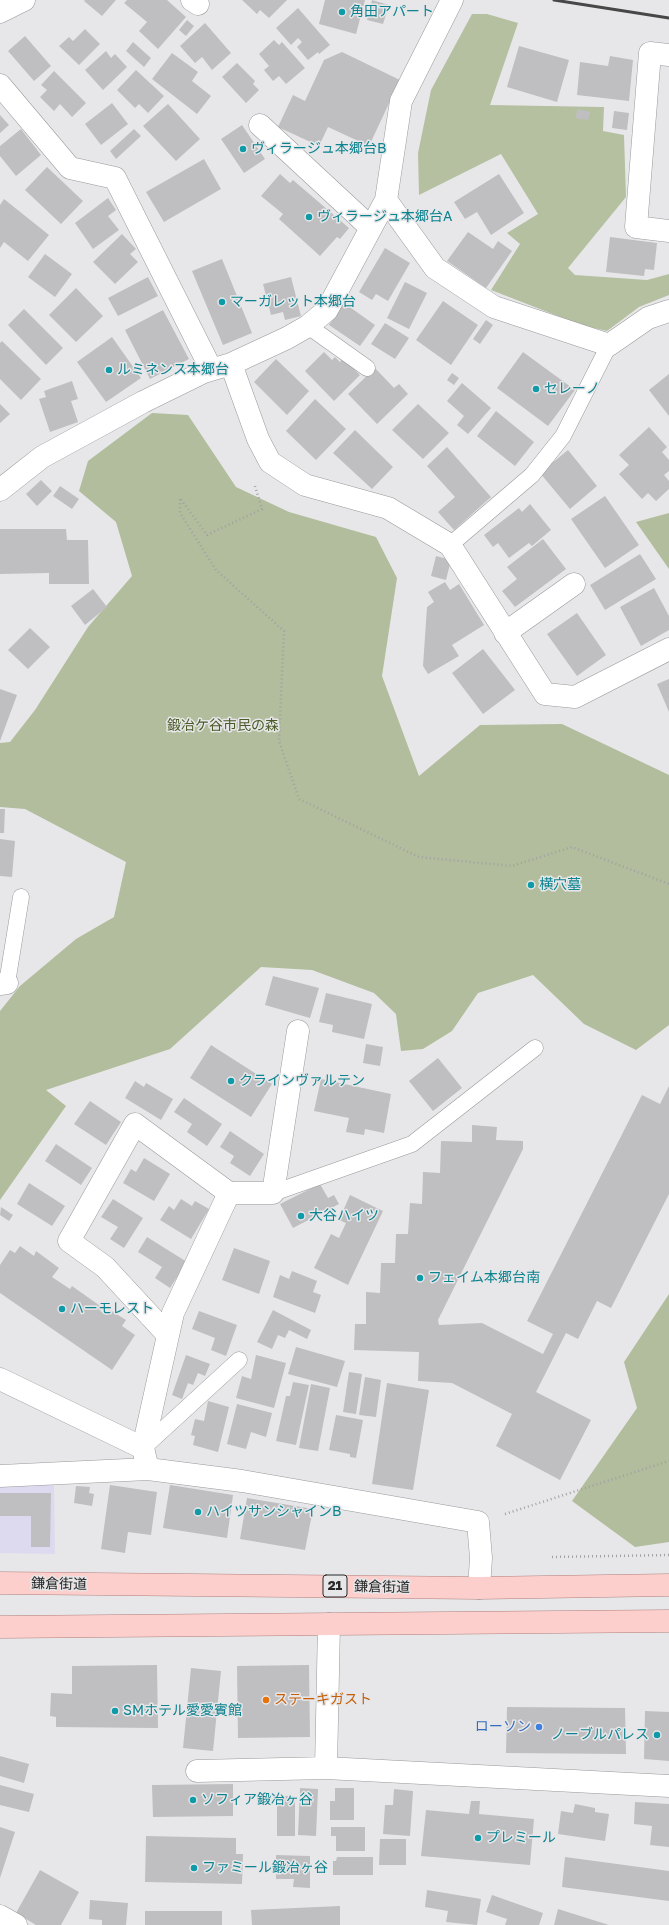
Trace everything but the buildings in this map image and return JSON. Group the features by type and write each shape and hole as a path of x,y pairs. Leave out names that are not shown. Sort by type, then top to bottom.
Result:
{"main road":[{"name":"鎌倉街道","path":"0,1583 479,1588 669,1586"},
{"path":"0,1627 669,1622"}],"street":[{"path":"0,12 24,0"},
{"path":"0,490 42,458 143,402 308,326 327,310 386,200 401,102 452,0"},
{"path":"669,55 650,53 636,227 669,231"},
{"path":"0,85 70,168 115,178 221,366 270,462 306,485 388,508 450,545 545,694 574,697 669,649"},
{"path":"260,125 371,228"},
{"path":"386,200 435,268 494,307 609,345 648,318 669,311"},
{"path":"505,633 574,584"},
{"path":"167,1334 105,1268 69,1241 134,1124 229,1193 273,1193 298,1031"},
{"path":"145,1459 167,1334 173,1313 229,1193"},
{"path":"0,1379 145,1459 242,1481 478,1522 481,1558 479,1588"},
{"path":"0,1476 145,1459"},
{"path":"326,1768 329,1624"},
{"path":"197,1770 326,1768 669,1786"},
{"path":"0,1916 16,1925"}],"lane":[{"path":"308,326 367,368"},
{"path":"450,545 532,475 564,436 609,345"},
{"path":"4,984 21,897"},
{"path":"273,1193 412,1144 535,1048"},
{"path":"145,1459 239,1360"}],"path":[{"path":"270,462 251,476 262,509 208,535 180,498 180,513 216,570 284,630 279,742 299,799 419,857 512,866 572,847 669,884"},
{"path":"478,1522 669,1461"}],"shaded area":[{"path":"54,1480 55,1554 0,1553 0,1484"}],"green space":[{"path":"472,14 487,14 518,23 490,105 604,107 603,131 624,135 626,197 568,268 575,275 647,280 669,274 669,295 639,307 607,331 581,325 491,290 520,244 507,233 538,214 501,154 419,195 418,153 431,90"},
{"name":"鍛冶ケ谷市民の森","path":"152,413 188,415 236,487 289,512 376,537 397,578 382,676 419,776 480,725 562,724 669,775 669,1025 636,1050 584,1024 533,975 478,993 452,1031 423,1049 401,1051 396,1014 374,993 312,970 261,967 170,1049 46,1090 66,1106 0,1200 0,1011 20,986 76,939 114,917 126,862 25,809 0,807 0,743 10,742 35,710 88,627 132,576 116,522 79,491 88,461"},
{"path":"669,513 669,569 636,522"},
{"path":"669,1294 669,1542 635,1547 572,1501 637,1408 624,1362"}],"railway":[{"path":"554,0 669,18"}],"place":[{"name":"角田アパート","path":"342,12"},
{"name":"ヴィラージュ本郷台B","path":"243,149"},
{"name":"ヴィラージュ本郷台A","path":"309,217"},
{"name":"マーガレット本郷台","path":"222,302"},
{"name":"ルミネンス本郷台","path":"109,370"},
{"name":"セレーノ","path":"536,389"},
{"name":"横穴墓","path":"531,885"},
{"name":"クラインヴァルテン","path":"231,1081"},
{"name":"大谷ハイツ","path":"301,1216"},
{"name":"フェイム本郷台南","path":"420,1278"},
{"name":"ハーモレスト","path":"62,1309"},
{"name":"ハイツサンシャインB","path":"198,1512"},
{"name":"ステーキガスト","path":"266,1700"},
{"name":"SMホテル愛愛賓館","path":"115,1711"},
{"name":"ローソン","path":"539,1727"},
{"name":"ノーブルパレス","path":"657,1735"},
{"name":"ソフィア鍛冶ヶ谷","path":"193,1800"},
{"name":"プレミール","path":"478,1838"},
{"name":"ファミール鍛冶ヶ谷","path":"194,1868"}]}
